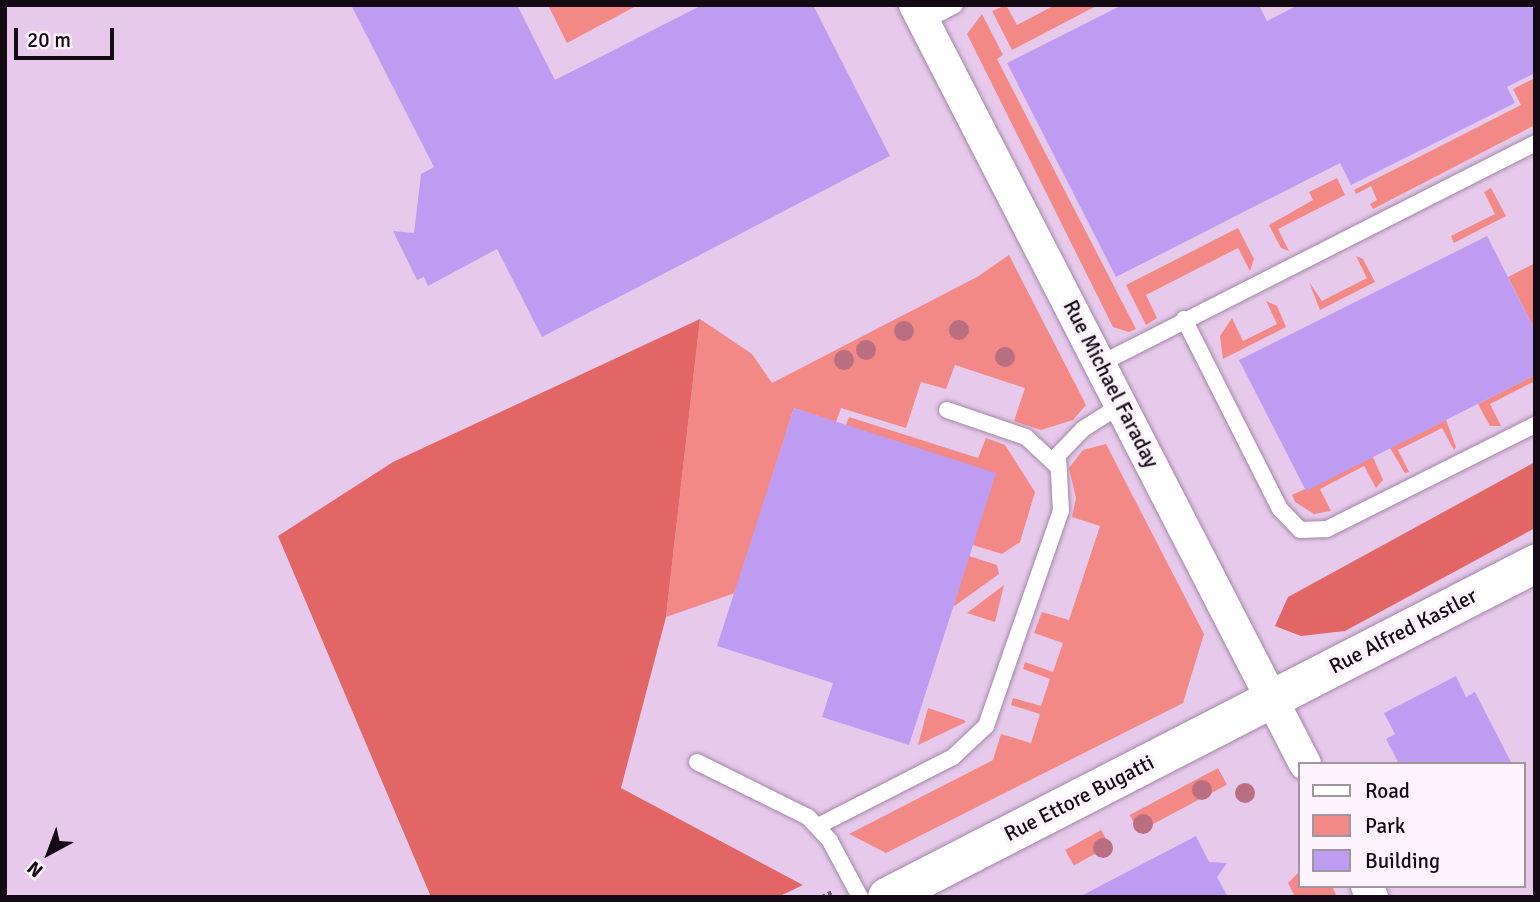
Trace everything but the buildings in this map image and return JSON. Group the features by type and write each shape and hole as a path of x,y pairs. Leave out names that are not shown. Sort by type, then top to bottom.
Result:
{"main road":[{"name":"Rue Alfred Kastler","path":"1272,698 1535,564"},
{"name":"Rue Ettore Bugatti","path":"887,897 1272,698"}],"street":[{"name":"Rue Michael Faraday","path":"919,13 1304,762"}],"lane":[{"path":"919,13 956,5"},
{"path":"1100,364 1535,143"},
{"path":"1184,319 1280,509 1300,530 1327,529 1535,425"},
{"path":"818,826 954,757 986,726 1061,511 1063,496 1057,467 1058,455 1070,440 1121,405"},
{"path":"947,410 1026,437 1057,467"},
{"path":"697,762 799,810 818,826 860,897"}],"green space":[{"path":"548,5 638,5 567,43"},
{"path":"1006,5 1017,25 1055,5 1098,5 1012,50 992,11"},
{"path":"982,14 1003,55 997,59 1136,329 1129,332 1113,327 967,34"},
{"path":"1535,78 1535,125 1373,209 1370,204 1377,200 1371,186 1356,194 1354,190 1521,105 1513,89"},
{"path":"1337,178 1345,195 1278,229 1289,251 1281,248 1269,225 1313,200 1309,192"},
{"path":"1491,188 1506,216 1454,243 1451,236 1495,214 1484,192"},
{"path":"1238,228 1254,259 1250,271 1238,248 1146,295 1157,318 1146,325 1126,285"},
{"path":"1009,255 1086,405 1073,420 1041,430 1014,421 1025,388 955,365 946,389 921,382 906,428 841,408 836,422 794,408 735,593 666,617 700,319 752,354 772,383 977,277"},
{"path":"1356,256 1363,259 1375,282 1320,310 1309,282 1322,301 1367,278"},
{"path":"1535,263 1535,330 1508,277"},
{"path":"1266,301 1277,306 1286,327 1223,359 1220,336 1232,318 1243,341 1277,324"},
{"path":"1535,375 1535,381 1490,404 1501,426 1490,426 1478,404"},
{"path":"849,417 978,458 986,438 1005,445 1035,492 1020,542 1002,554 973,545 846,425"},
{"path":"1446,420 1456,447 1454,450 1442,428 1398,450 1409,472 1405,473 1390,448"},
{"path":"1106,444 1204,634 1183,703 886,853 849,834 993,760 1001,734 1031,743 1040,714 1011,705 1013,698 1041,706 1050,679 1023,669 1025,662 1053,672 1063,643 1034,633 1042,612 1069,620 1100,526 1072,517 1076,498 1069,468 1083,450"},
{"path":"1373,457 1383,480 1376,488 1364,466 1320,489 1331,511 1314,514 1295,502 1292,495"},
{"path":"969,556 997,565 999,574 953,607"},
{"path":"1004,585 995,622 967,613"},
{"path":"928,708 964,720 966,722 918,745"},
{"path":"1218,768 1227,785 1139,832 1130,815"},
{"path":"1101,830 1110,846 1074,866 1065,850"},
{"path":"1298,873 1298,888 1333,888 1337,897 1295,897 1288,883"}],"shaded area":[{"path":"700,319 666,617 621,788 803,885 778,897 431,897 278,536 393,462"},
{"path":"1535,462 1535,528 1345,631 1301,636 1275,626 1288,597"}]}
